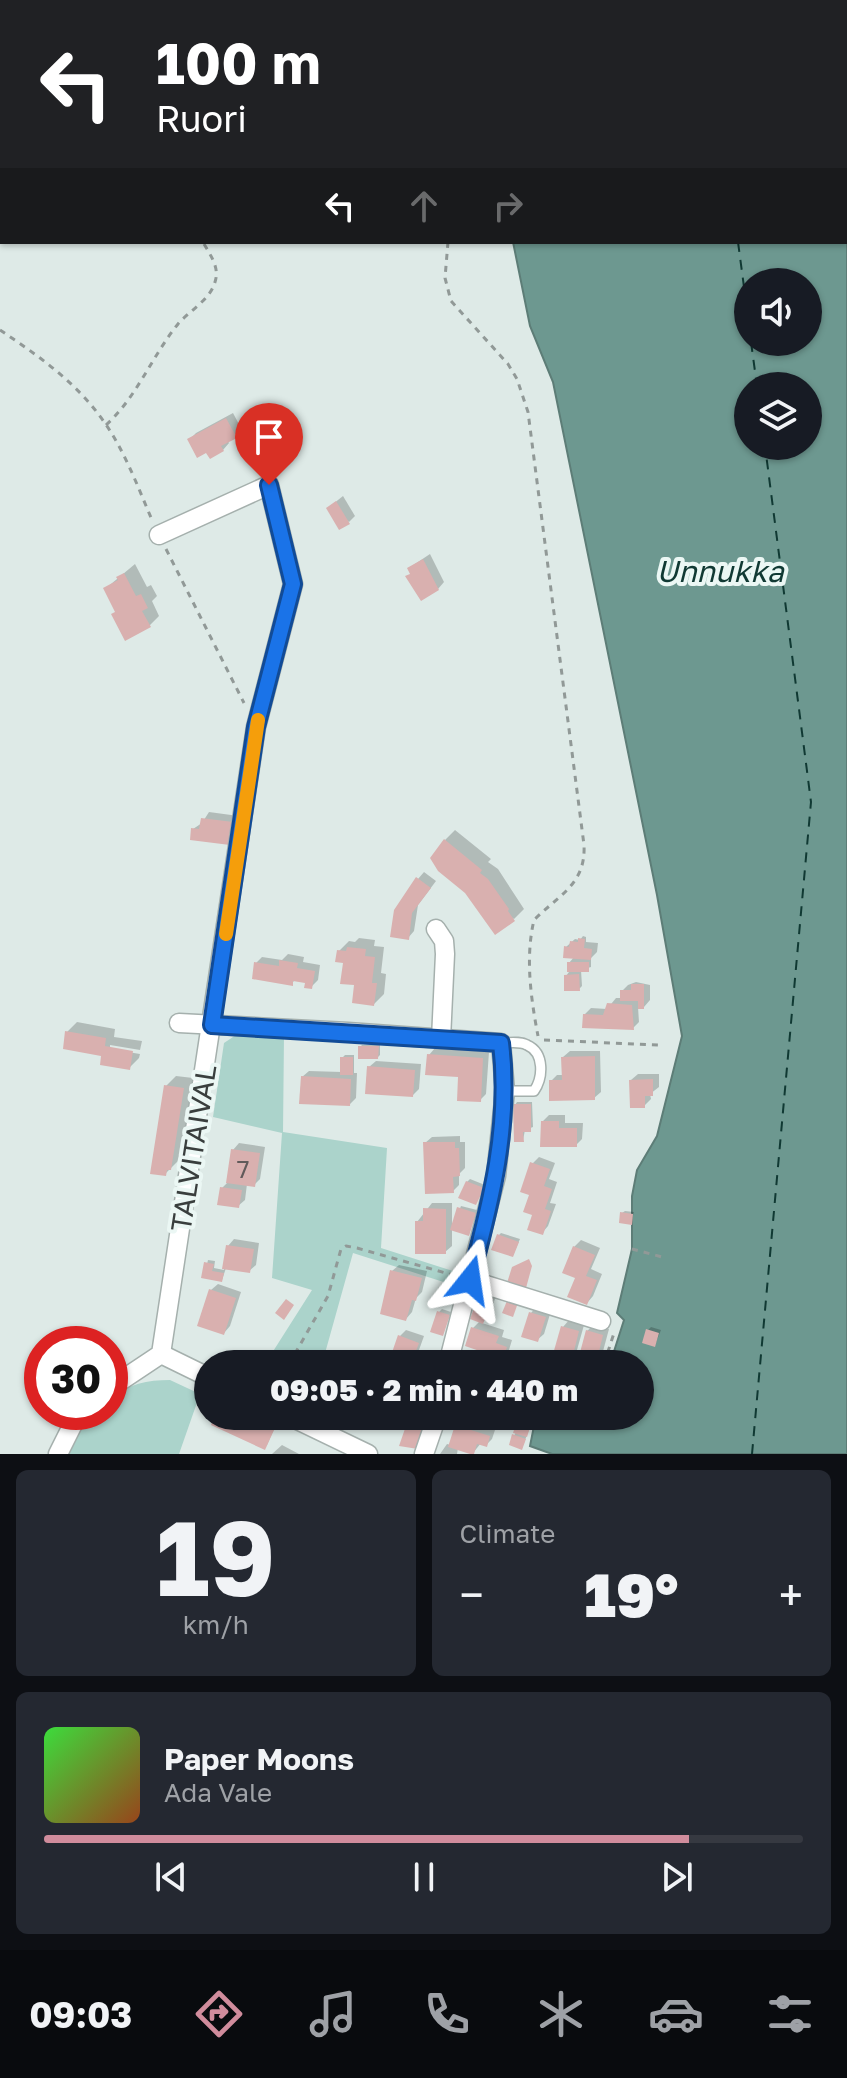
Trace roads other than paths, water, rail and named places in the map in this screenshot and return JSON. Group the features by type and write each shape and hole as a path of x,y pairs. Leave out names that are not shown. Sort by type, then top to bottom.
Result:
{"street":[{"name":"TALVITAIVAL","path":"159,535 269,485 293,584 256,727 161,1354"},
{"path":"436,929 444,941 445,954 441,1039"},
{"path":"179,1023 501,1043 505,1091 496,1176 452,1350"},
{"path":"470,1280 609,1322"},
{"path":"128,1376 161,1354 194,1370"},
{"path":"58,1454 70,1430"},
{"path":"318,1430 368,1454"},
{"path":"424,1454 432,1430"}],"lane":[{"path":"501,1043 525,1043 533,1048 541,1063 541,1075 534,1091 505,1091"}],"water":[{"name":"Unnukka","path":"513,244 847,244 847,1454 552,1454 530,1446 533,1430 654,1430 654,1350 614,1350 624,1320 617,1313 632,1249 632,1196 637,1170 657,1136 682,1036 657,895 553,382 530,326"}]}
